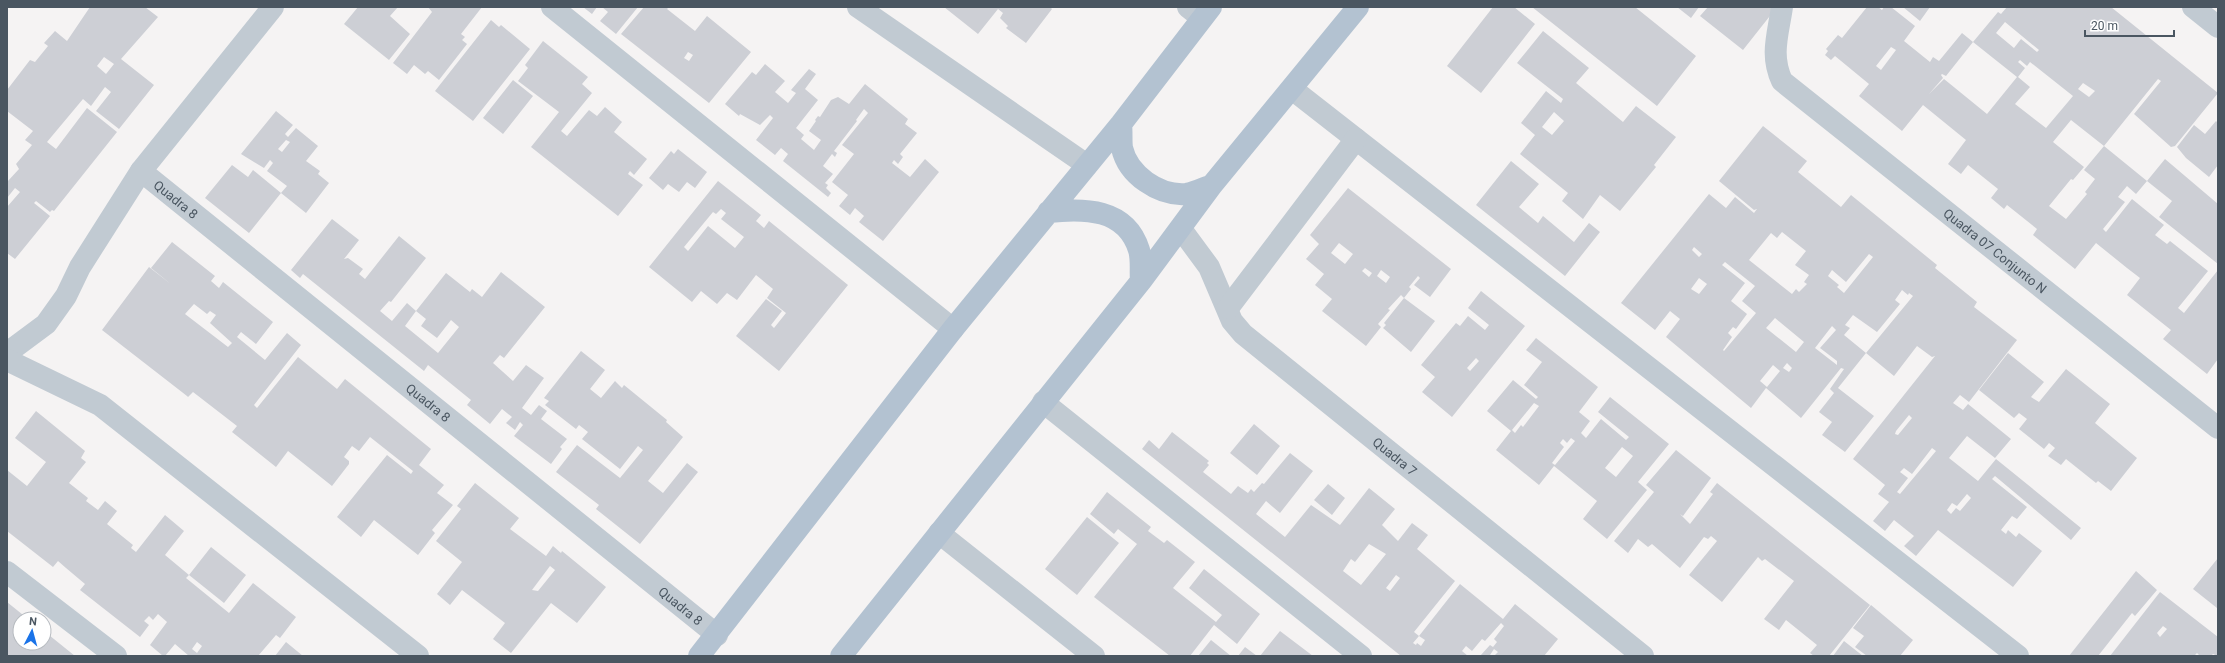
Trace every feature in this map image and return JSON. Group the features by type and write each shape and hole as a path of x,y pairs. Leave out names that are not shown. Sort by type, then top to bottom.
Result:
{"main road":[{"path":"841,656 1181,229 1212,185 1358,7"},
{"path":"699,656 953,329 1121,124 1200,11"},
{"path":"1121,124 1122,148 1127,161 1136,174 1152,185 1170,193 1186,194 1212,185"},
{"path":"1048,212 1076,209 1096,212 1126,226 1139,251 1140,281"}],"street":[{"path":"7,354 46,324 66,296 80,267 141,171 273,7"},
{"path":"552,7 953,329"},
{"path":"858,7 1087,165"},
{"name":"Quadra 07 Conjunto N","path":"1782,7 1775,53 1776,68 1782,82 2213,424"},
{"path":"2193,7 2218,27"},
{"path":"1292,89 2018,656"},
{"path":"1228,308 1356,139"},
{"name":"Quadra 8","path":"141,171 716,635"},
{"name":"Quadra 7","path":"1181,229 1209,267 1228,308 1232,322 1243,334 1643,656"},
{"path":"7,360 100,405 418,656"},
{"path":"1043,402 1361,656"},
{"path":"939,533 1094,656"},
{"path":"7,572 116,656"}],"building":[{"path":"90,7 145,7 158,17 121,59 154,85 119,129 96,111 111,92 105,87 91,106 83,99 47,142 56,149 87,108 117,132 54,211 52,210 50,212 36,201 34,203 50,216 15,259 7,253 7,207 20,192 15,188 7,198 7,182 19,169 16,164 32,145 25,140 33,131 7,111 7,90 30,60 35,62 48,46 44,43 55,31 67,41","holes":["104,57 114,64 106,74 97,66"]},
{"path":"358,7 398,7 390,16 410,34 389,60 344,24"},
{"path":"428,7 482,7 461,34 465,37 462,40 467,44 439,80 428,71 425,74 414,65 407,74 393,63 432,12"},
{"path":"583,7 597,7 592,14"},
{"path":"602,7 638,7 616,34 600,21 608,12"},
{"path":"644,7 669,7 667,9 695,31 707,16 751,52 709,103 621,34","holes":["688,52 693,55 689,61 684,58"]},
{"path":"944,7 1050,7 1052,9 1026,43 1006,28 1008,26 1000,18 1003,13 998,9 978,34"},
{"path":"1493,7 1514,7 1535,24 1481,93 1447,66"},
{"path":"1532,7 1635,7 1696,56 1657,106"},
{"path":"1677,7 1699,7 1691,18"},
{"path":"1708,7 1777,7 1743,50 1700,16"},
{"path":"1867,7 1878,7 1882,10 1884,7 1891,7 1915,26 1904,41 1930,62 1933,57 1939,61 1962,33 1973,42 1998,12 2001,14 2007,7 2111,7 2218,93 2175,146 2171,147 2134,114 2161,81 2158,79 2104,146 2147,181 2136,194 2127,186 2118,197 2125,202 2103,229 2106,232 2132,199 2164,225 2155,235 2167,244 2170,241 2208,271 2178,308 2184,313 2218,270 2218,359 2207,374 2163,339 2171,330 2127,295 2140,278 2096,243 2075,269 2033,235 2037,229 2007,205 2004,209 1991,198 1998,189 1968,165 1961,174 1948,164 1966,140 1923,105 1902,131 1859,96 1869,84 1835,56 1831,60 1825,55 1828,51 1826,49 1838,35 1842,38","holes":["2005,22 2039,50 2037,52 2021,39 2014,48 1996,33","1973,42 2017,77 1987,114 1944,79 1929,94 1943,78 1941,75 1946,76","1891,47 1896,50 1881,70 1876,66","2020,60 2027,66 2030,62 2073,96 2046,128 2015,104 2030,87 2018,77 2025,68 2018,62","2083,83 2095,91 2089,97 2078,89","2071,120 2104,146 2084,170 2095,179 2085,192 2087,194 2066,219 2049,206 2071,179 2073,180 2084,167 2053,142"]},
{"path":"1903,7 1930,7 1920,21"},
{"path":"491,20 499,27 501,25 530,49 473,121 435,91"},
{"path":"1543,31 1589,68 1576,83 1623,122 1636,106 1676,137 1654,165 1656,167 1620,211 1600,195 1583,219 1562,201 1568,193 1520,154 1535,135 1521,123 1546,91 1561,103 1563,99 1517,63","holes":["1554,112 1564,121 1552,135 1542,127"]},
{"path":"543,41 588,77 582,84 592,93 561,131 567,136 589,110 597,116 605,107 622,122 614,132 647,159 634,175 630,171 628,174 643,185 618,216 531,147 559,112 518,81 528,68 525,65"},
{"path":"765,64 785,81 775,92 788,103 796,93 791,90 809,69 816,74 805,89 818,100 796,128 804,135 801,139 814,150 821,140 809,131 818,116 820,117 831,100 838,97 849,104 865,84 908,119 905,124 917,133 900,154 903,157 898,164 894,160 892,163 910,177 925,159 939,172 883,241 859,222 864,216 855,208 850,215 839,206 848,195 832,182 854,154 842,145 868,113 864,109 856,120 857,121 834,151 837,153 835,157 832,154 823,166 833,174 825,183 828,185 826,188 831,193 828,197 783,161 788,154 781,148 775,155 756,140 773,118 770,115 760,125 740,114 739,116 725,104 752,72 756,75"},
{"path":"513,80 533,96 503,134 483,118"},
{"path":"276,111 293,125 285,134 288,137 296,128 318,146 306,161 320,171 318,174 329,183 306,213 281,193 287,186 267,171 273,163 270,160 264,168 241,154","holes":["286,140 290,142 282,152 278,149"]},
{"path":"2216,121 2218,123 2218,165 2209,177 2186,158 2177,147 2194,125 2205,134"},
{"path":"1763,126 1807,161 1798,172 1841,207 1851,195 1937,265 1935,268 1977,302 1974,307 2017,340 1969,402 1960,395 1953,403 1963,410 1968,404 2011,439 1995,458 1967,436 1949,458 1978,481 1996,459 2081,528 2071,540 1995,476 1992,479 2027,507 2017,519 2012,516 2001,530 2006,534 2008,530 2016,537 2019,533 2042,551 2013,587 1938,530 1916,556 1904,546 1914,536 1894,520 1885,531 1873,521 1889,502 1878,494 1885,485 1853,459 1935,356 1932,357 1917,346 1894,376 1866,353 1838,388 1874,416 1845,452 1822,435 1832,422 1819,412 1834,393 1830,389 1844,369 1841,368 1801,418 1766,388 1751,408 1666,337 1680,319 1670,311 1655,330 1621,303 1709,194 1726,208 1735,197 1754,213 1757,209 1754,210 1719,181","holes":["1782,232 1806,251 1795,265 1809,275 1804,282 1807,284 1799,292 1796,289 1792,294 1749,260 1771,233 1777,238","1694,247 1702,254 1699,257 1692,250","1869,254 1873,257 1844,293 1837,287 1839,285 1828,276 1832,270 1846,282","1725,262 1755,286 1742,301 1756,313 1724,351 1723,350 1732,337 1728,333 1733,327 1736,329 1747,314 1731,301 1745,283 1722,265","1699,278 1707,284 1699,294 1691,289","1902,290 1908,295 1909,293 1913,296 1866,353 1844,335 1850,328 1845,325 1853,315 1877,332 1900,304 1895,300","1775,318 1804,342 1796,352 1766,328","1832,326 1836,330 1820,348 1837,361 1837,365 1815,348","1787,363 1792,368 1789,372 1783,368","1773,365 1780,371 1767,387 1760,381","1909,415 1912,418 1898,435 1895,434 1896,431","1932,448 1936,451 1900,494 1897,492 1908,478 1900,472 1904,468 1912,474","1967,494 1971,498 1960,511 1956,508 1951,514 1947,510 1952,503 1957,506"]},
{"path":"678,149 707,172 695,188 687,182 679,192 668,184 663,190 649,178 671,151 674,154"},
{"path":"2165,159 2218,204 2218,264 2159,217 2172,201 2147,181"},
{"path":"1511,161 1539,184 1519,207 1538,223 1543,216 1574,242 1589,223 1600,232 1565,276 1476,205"},
{"path":"232,165 248,177 253,170 281,193 249,233 205,198"},
{"path":"718,181 761,215 756,221 764,228 769,221 848,285 779,371 736,336 766,299 782,311 771,325 774,328 786,313 767,298 773,289 756,275 737,300 727,293 717,304 701,291 692,302 649,267","holes":["721,209 726,213 721,219 744,237 735,248 708,226 688,251 684,247 713,212 716,214"]},
{"path":"1348,188 1451,269 1430,297 1414,285 1420,278 1418,276 1409,287 1411,289 1404,298 1401,295 1388,309 1390,310 1378,324 1381,327 1366,346 1322,311 1332,299 1315,285 1324,274 1306,259 1319,244 1310,235","holes":["1339,243 1353,254 1345,264 1331,253","1365,268 1372,273 1369,277 1362,271","1381,270 1390,277 1386,283 1377,276"]},
{"path":"332,219 359,240 344,259 348,258 363,269 359,274 365,279 399,236 426,258 391,302 389,301 380,311 392,321 407,303 416,311 446,273 470,292 472,289 482,297 501,272 545,307 504,358 500,355 493,363 513,381 526,365 544,378 522,408 531,415 539,405 547,411 541,419 567,439 560,447 562,449 551,464 514,436 523,425 520,422 515,430 506,423 512,417 502,409 490,424 467,405 471,400 428,365 424,371 303,274 300,278 291,270","holes":["416,311 426,319 421,326 437,338 451,320 459,327 438,353 405,326"]},
{"path":"172,242 215,276 211,281 219,288 223,282 273,322 256,344 241,332 237,337 265,360 287,333 301,345 254,405 257,408 298,357 337,389 345,379 431,449 419,465 444,485 437,493 453,505 432,530 435,533 418,555 374,520 361,537 337,517 387,455 411,474 413,471 370,437 359,451 352,446 344,457 349,461 349,464 332,486 288,451 276,467 232,432 237,426 193,392 188,397 102,330 149,267 172,285 151,268","holes":["194,304 207,314 210,311 216,315 210,323 232,343 228,347 185,314"]},
{"path":"1481,291 1525,326 1452,417 1422,392 1435,377 1421,365 1456,323 1460,326 1468,316 1485,330 1489,325 1468,308","holes":["1476,358 1479,361 1470,371 1467,368"]},
{"path":"1404,298 1435,321 1411,352 1383,328 1386,325 1384,323"},
{"path":"1536,338 1598,387 1579,412 1590,421 1581,433 1586,438 1601,419 1626,440 1629,437 1598,412 1610,397 1669,444 1638,482 1647,490 1607,539 1583,519 1597,501 1554,466 1539,485 1496,450 1511,431 1487,411 1513,380 1536,399 1538,397 1524,385 1542,362 1526,350","holes":["1534,403 1539,406 1523,427 1521,425 1515,433 1512,430","1571,438 1575,441 1555,465 1552,463 1564,447 1560,443 1563,439 1567,443","1622,447 1633,456 1616,477 1605,468"]},
{"path":"581,351 605,370 590,389 601,398 615,381 622,388 624,385 667,420 666,422 683,437 648,481 663,493 687,463 698,472 640,544 596,509 599,505 556,472 577,445 620,478 643,450 638,446 620,469 582,439 588,432 579,425 576,429 545,405 549,401 544,398"},
{"path":"2008,353 2044,382 2031,397 2039,402 2066,369 2110,404 2095,423 2137,458 2111,491 2098,481 2096,483 2066,459 2061,465 2048,456 2055,448 2049,443 2044,449 2019,429 2027,419 2019,413 2014,418 1979,390"},
{"path":"36,411 85,451 81,458 86,462 69,483 88,498 86,501 98,510 105,501 117,511 107,524 133,545 131,548 136,552 165,515 184,531 165,555 189,575 186,578 229,613 253,583 296,617 280,638 276,635 258,656 189,656 175,644 165,656 163,656 150,645 167,622 158,614 153,620 149,616 144,621 149,625 140,637 80,590 85,584 58,561 53,567 7,531 7,470 27,486 46,462 15,438","holes":["197,642 202,646 197,653 192,649"]},
{"path":"1254,424 1280,446 1257,475 1230,453"},
{"path":"1172,432 1209,461 1207,463 1209,465 1203,472 1231,494 1238,486 1248,493 1251,489 1254,492 1262,483 1264,484 1290,453 1313,471 1280,513 1266,501 1256,514 1285,537 1311,505 1340,525 1369,488 1395,509 1382,525 1398,541 1412,523 1428,535 1417,549 1455,581 1414,632 1419,636 1460,584 1503,619 1515,604 1558,639 1544,656 1494,656 1498,652 1494,649 1490,655 1492,656 1480,656 1490,645 1493,647 1497,642 1494,639 1504,626 1501,623 1485,641 1482,639 1472,651 1466,646 1462,651 1468,656 1401,656 1142,449 1149,440 1159,449","holes":["1369,544 1386,554 1361,585 1343,571 1351,559 1355,562","1396,575 1400,578 1390,591 1386,588","1419,636 1425,640 1421,646 1417,643 1416,645 1413,643"]},
{"path":"1676,450 1711,478 1683,516 1680,514 1690,524 1713,494 1710,492 1717,483 1870,605 1829,656 1814,656 1810,653 1817,645 1786,620 1779,630 1764,619 1794,581 1765,559 1762,561 1758,557 1722,602 1689,575 1717,541 1711,536 1708,539 1704,537 1680,568 1652,544 1648,547 1638,539 1628,553 1614,541 1654,492 1646,485"},
{"path":"475,483 519,518 510,529 546,556 553,546 561,553 562,551 606,587 577,623 551,603 511,653 493,639 505,623 462,590 450,605 437,594 462,562 436,541 461,509 457,506","holes":["550,566 555,570 538,591 532,590"]},
{"path":"1328,484 1345,498 1332,515 1314,500"},
{"path":"1107,492 1151,527 1148,531 1164,543 1167,540 1195,562 1173,588 1216,622 1222,615 1189,588 1204,569 1260,614 1237,644 1214,625 1190,656 1170,656 1094,597 1137,544 1118,529 1114,534 1090,514"},
{"path":"1087,517 1119,543 1077,595 1045,569"},
{"path":"211,547 246,575 224,603 189,575"},
{"path":"2218,558 2218,606 2217,608 2193,589"},
{"path":"2136,571 2157,590 2135,616 2132,613 2098,656 2069,656"},
{"path":"2160,592 2218,637 2218,656 2213,654 2211,656 2200,656 2197,653 2194,656 2110,656","holes":["2163,626 2167,629 2160,637 2157,633"]},
{"path":"7,602 18,611 12,611 12,651 52,651 52,637 75,656 7,656"},
{"path":"1871,605 1913,640 1900,656 1867,656 1855,647 1864,636 1853,628"},
{"path":"1280,631 1313,656 1260,656"},
{"path":"1211,640 1231,656 1198,656"},
{"path":"1844,641 1863,656 1833,656"},
{"path":"286,642 303,656 275,656"},
{"path":"1245,647 1257,656 1238,656"}]}
